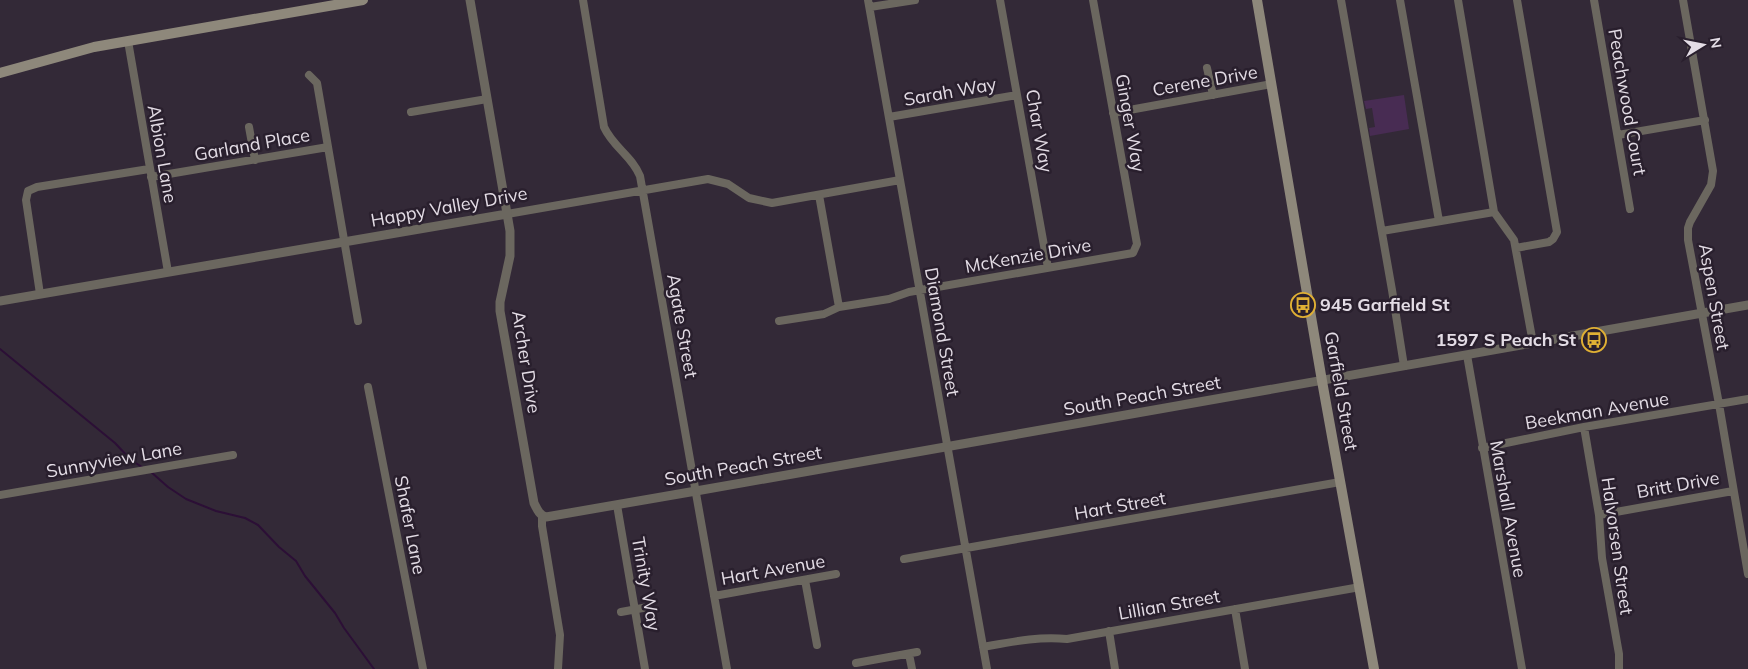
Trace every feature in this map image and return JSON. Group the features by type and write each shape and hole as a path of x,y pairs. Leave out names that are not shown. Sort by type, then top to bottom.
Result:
{"main road":[{"path":"0,72 80,51 128,41 363,0"},
{"name":"Garfield Street","path":"1258,0 1322,382 1374,669"}],"street":[{"name":"Archer Drive","path":"470,0 511,243 500,311 534,503 542,516 560,635 558,669"},
{"name":"Agate Street","path":"583,0 604,127 612,141 635,165 640,176 727,669"},
{"path":"869,4 914,0"},
{"name":"Char Way","path":"1000,0 1048,268"},
{"name":"Ginger Way","path":"1093,0 1136,244 1135,251"},
{"path":"1341,0 1404,366"},
{"path":"1400,0 1439,221"},
{"path":"1458,0 1494,212 1514,240 1533,343"},
{"path":"1516,248 1549,242 1557,232 1517,0"},
{"name":"Peachwood Court","path":"1594,0 1630,210"},
{"name":"Aspen Street","path":"1683,0 1705,120 1713,178 1688,228 1688,240 1719,404 1748,574"},
{"name":"Diamond Street","path":"869,4 946,448 987,669"},
{"name":"Albion Lane","path":"128,41 168,272"},
{"path":"1207,68 1213,95"},
{"path":"309,76 317,83 358,321"},
{"name":"Cerene Drive","path":"1113,113 1272,84"},
{"name":"Sarah Way","path":"888,117 1017,95"},
{"path":"411,112 487,99"},
{"path":"1618,135 1705,120"},
{"path":"249,128 255,160"},
{"name":"Garland Place","path":"40,294 26,200 28,191 37,186 255,160 328,147"},
{"name":"Happy Valley Drive","path":"0,301 708,179 728,184 750,198 772,203 900,180"},
{"path":"819,195 839,307"},
{"path":"1382,232 1494,212"},
{"name":"McKenzie Drive","path":"779,321 824,314 839,307 889,299 919,291 1129,254 1135,251"},
{"name":"South Peach Street","path":"542,516 617,505 946,448 1748,305"},
{"name":"Marshall Avenue","path":"1467,355 1522,669"},
{"name":"Shafer Lane","path":"368,387 423,669"},
{"name":"Beekman Avenue","path":"1482,448 1584,427 1748,399"},
{"name":"Halvorsen Street","path":"1584,427 1619,669"},
{"name":"Sunnyview Lane","path":"0,495 233,455"},
{"name":"Hart Street","path":"904,559 1340,482"},
{"name":"Britt Drive","path":"1598,514 1733,491"},
{"name":"Trinity Way","path":"617,505 645,669"},
{"name":"Hart Avenue","path":"714,596 836,574"},
{"path":"805,580 817,645"},
{"name":"Lillian Street","path":"983,647 1047,637 1067,639 1360,587"},
{"path":"622,612 648,607"},
{"path":"1234,609 1245,669"},
{"path":"1109,631 1115,669"},
{"path":"856,663 917,652"},
{"path":"909,654 912,669"}],"shaded area":[{"path":"1404,95 1409,129 1370,136 1369,128 1375,127 1372,108 1366,109 1364,101"}],"waterway":[{"path":"0,349 115,443 131,460 142,467"},
{"path":"151,472 186,499 216,511 245,518 258,525 279,547 296,561 374,669"}],"place":[{"name":"945 Garfield St","path":"1303,305"},
{"name":"1597 S Peach St","path":"1594,340"}]}
